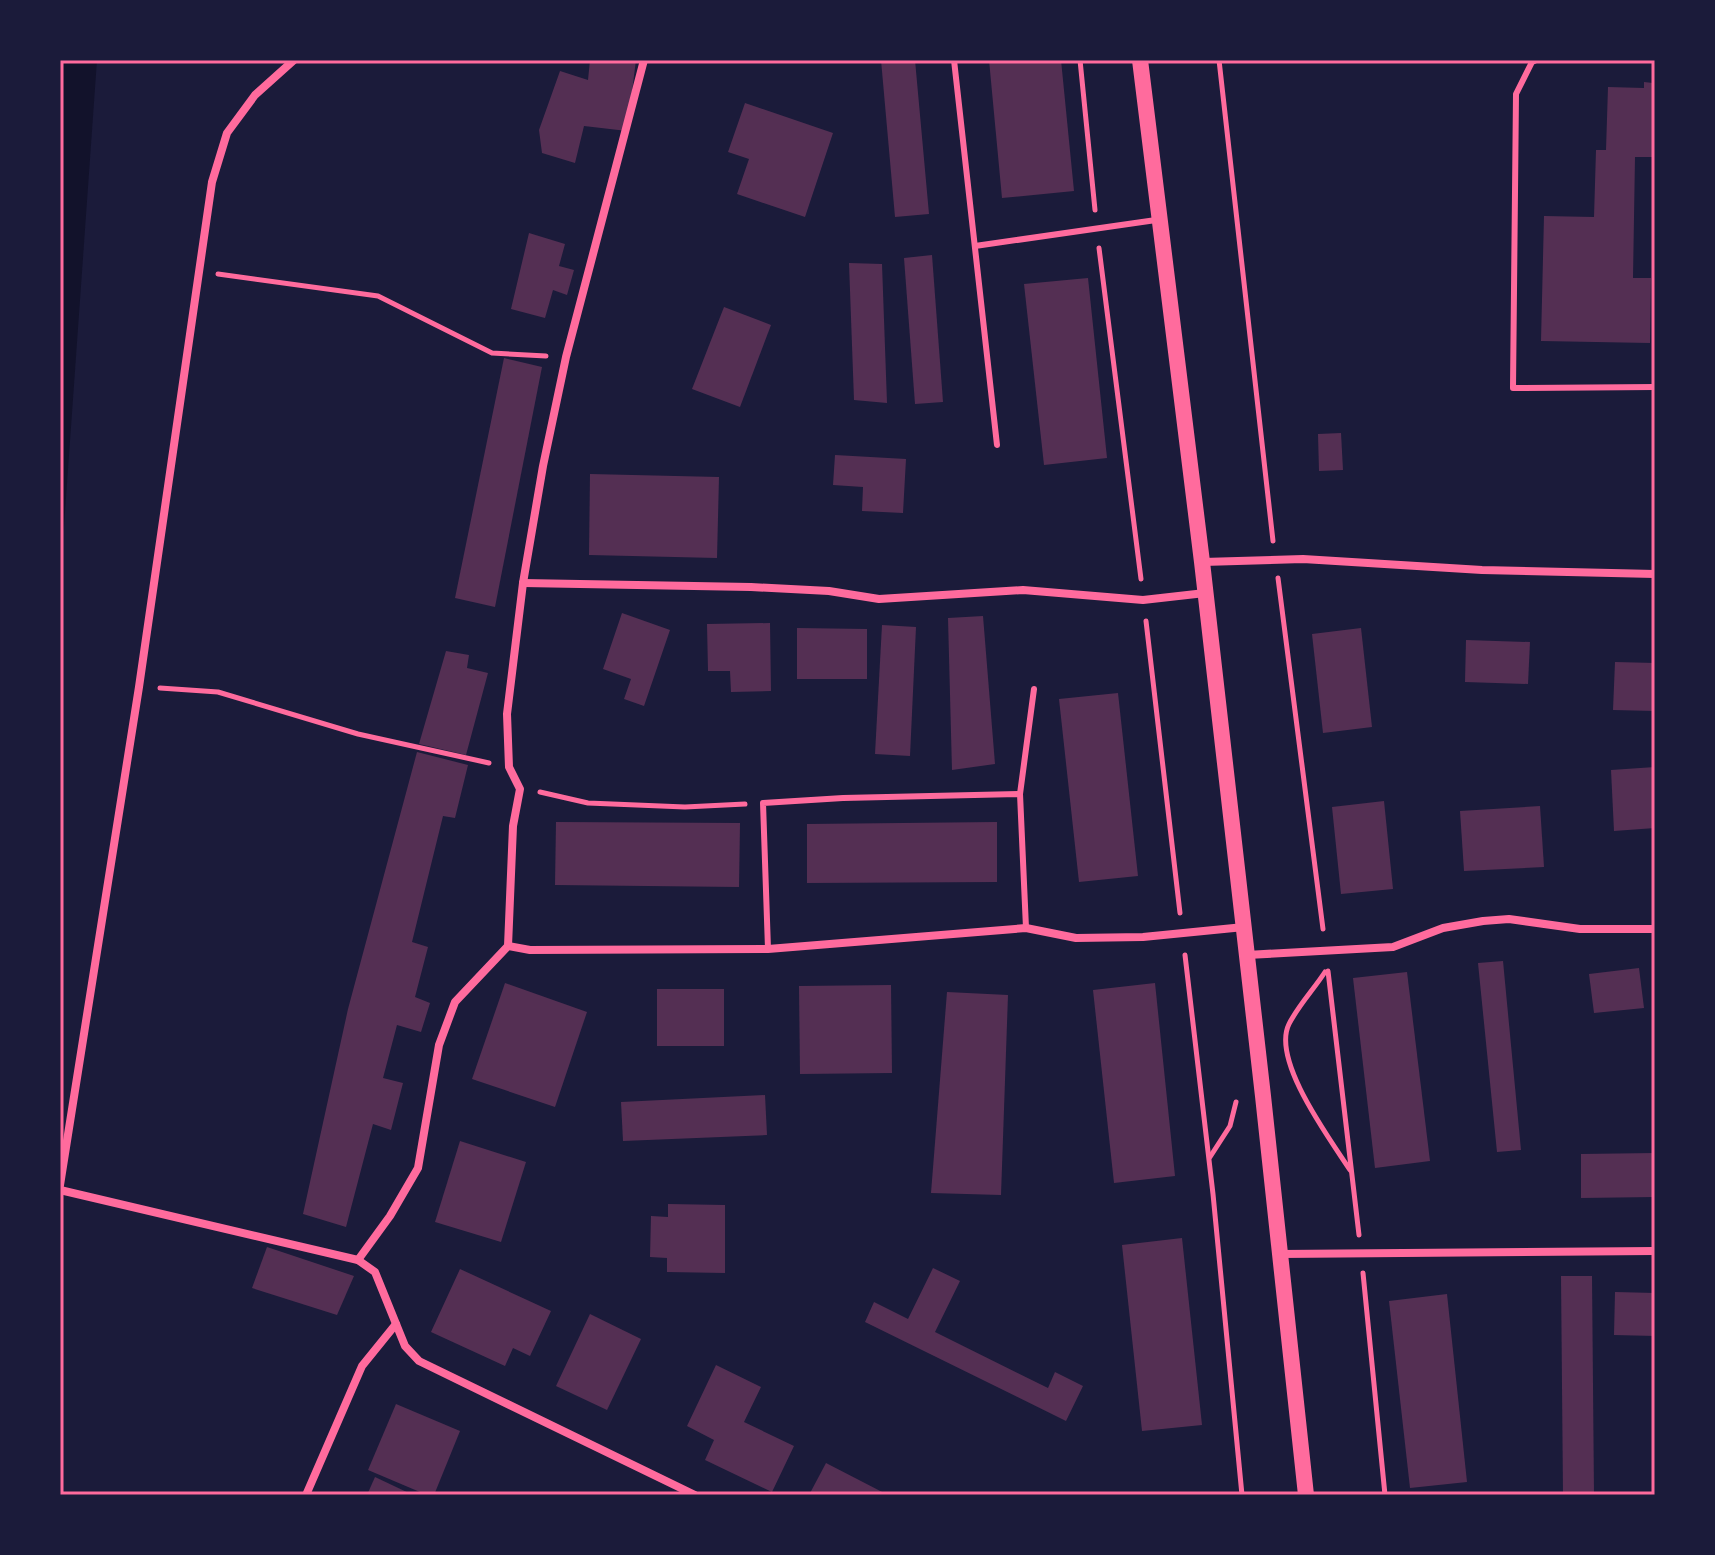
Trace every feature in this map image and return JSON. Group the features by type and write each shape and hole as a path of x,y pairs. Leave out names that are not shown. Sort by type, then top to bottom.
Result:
{"main road":[{"path":"1140,60 1202,562 1306,1495"}],"street":[{"path":"294,60 255,95 227,133 212,182 139,687 60,1187 358,1260 375,1272 405,1346 419,1361 695,1495"},
{"path":"358,1260 390,1216 418,1168 439,1045 455,1002 508,946 513,826 520,789 509,767 507,714 523,583 566,357 644,60"},
{"path":"1202,562 1303,559 1482,570 1655,574"},
{"path":"523,583 751,587 829,591 879,599 1023,590 1143,600 1205,593"},
{"path":"1247,955 1393,947 1443,928 1509,919 1580,929 1655,929"},
{"path":"508,946 530,950 768,949 1026,928 1076,938 1244,927"},
{"path":"1279,1254 1655,1251"},
{"path":"306,1495 362,1366 396,1324"}],"lane":[{"path":"954,60 997,445"},
{"path":"1536,60 1532,62 1516,94 1513,388 1655,387"},
{"path":"975,246 1160,219"},
{"path":"1026,928 1020,794 1034,689"},
{"path":"768,949 763,803 1020,794"}],"path":[{"path":"1080,60 1096,229 1209,1158 1242,1495"},
{"path":"1219,60 1275,560 1352,1174 1385,1495"},
{"path":"198,271 378,296 492,353 566,357"},
{"path":"139,687 218,692 358,734 509,767"},
{"path":"520,789 588,803 685,807 763,803"},
{"path":"1328,968 1288,1026 1287,1047 1298,1088 1352,1174"},
{"path":"1209,1158 1230,1126 1236,1101"}],"shaded area":[{"path":"60,60 97,60 60,547"}],"building":[{"path":"590,60 636,60 627,131 584,126 575,163 542,153 539,130 560,71 588,80"},
{"path":"881,60 915,60 929,214 895,217"},
{"path":"989,60 1061,60 1074,191 1002,198"},
{"path":"1644,82 1653,83 1655,89 1655,157 1635,157 1633,278 1651,278 1650,343 1541,341 1544,216 1594,217 1596,150 1606,150 1608,87 1644,88"},
{"path":"745,103 833,133 805,217 737,194 749,159 728,152"},
{"path":"529,233 565,244 559,266 574,270 567,295 553,290 545,318 511,309"},
{"path":"932,255 943,402 915,404 904,258"},
{"path":"849,263 882,264 887,403 854,400"},
{"path":"1088,278 1107,458 1044,465 1024,284"},
{"path":"724,307 771,325 740,407 692,389"},
{"path":"504,358 542,367 495,607 455,598"},
{"path":"1341,433 1343,470 1319,471 1318,434"},
{"path":"835,455 906,459 903,513 862,511 863,487 833,485"},
{"path":"590,474 719,477 717,558 589,555"},
{"path":"622,613 670,630 644,706 624,699 631,679 603,669"},
{"path":"983,616 995,764 952,770 948,618"},
{"path":"770,623 771,691 731,692 730,671 708,671 707,624"},
{"path":"882,625 916,627 910,756 875,754"},
{"path":"797,628 867,629 867,679 797,679"},
{"path":"1361,628 1372,727 1323,733 1312,634"},
{"path":"1466,640 1530,642 1528,684 1465,682"},
{"path":"446,651 469,655 467,668 488,673 466,755 419,744"},
{"path":"1615,662 1655,663 1655,711 1613,710"},
{"path":"1118,693 1138,876 1079,882 1059,699"},
{"path":"417,752 468,765 455,818 443,816 412,942 428,947 415,997 430,1003 421,1032 397,1025 383,1078 403,1083 391,1130 373,1124 346,1227 303,1214 348,1009"},
{"path":"1655,767 1655,828 1614,831 1611,770"},
{"path":"1384,801 1393,889 1341,894 1332,807"},
{"path":"1540,806 1544,867 1464,871 1460,811"},
{"path":"556,822 740,823 739,887 555,885"},
{"path":"997,822 997,882 807,883 807,824"},
{"path":"1503,961 1521,1150 1497,1152 1478,963"},
{"path":"1639,968 1644,1008 1594,1013 1589,974"},
{"path":"1407,972 1430,1161 1375,1168 1353,978"},
{"path":"505,983 587,1012 555,1107 472,1079"},
{"path":"1155,983 1175,1176 1114,1183 1093,990"},
{"path":"891,985 892,1073 800,1074 799,986"},
{"path":"657,989 724,989 724,1046 657,1046"},
{"path":"947,992 1008,995 1001,1195 931,1193"},
{"path":"765,1095 767,1135 623,1141 621,1102"},
{"path":"460,1141 526,1162 501,1242 435,1222"},
{"path":"1655,1153 1655,1197 1581,1198 1581,1154"},
{"path":"668,1204 725,1205 725,1273 667,1272 667,1258 650,1257 651,1216 668,1217"},
{"path":"1182,1238 1202,1425 1142,1431 1122,1245"},
{"path":"267,1247 354,1276 337,1315 252,1288"},
{"path":"933,1268 960,1281 935,1332 1048,1388 1055,1372 1083,1386 1066,1421 865,1322 874,1302 908,1319"},
{"path":"460,1269 551,1311 530,1356 513,1348 505,1366 431,1332"},
{"path":"1561,1276 1592,1276 1594,1495 1563,1495"},
{"path":"1615,1292 1655,1293 1655,1336 1614,1335"},
{"path":"1447,1294 1467,1482 1410,1488 1389,1301"},
{"path":"590,1314 641,1339 607,1410 556,1386"},
{"path":"716,1365 761,1387 744,1422 794,1446 772,1492 705,1460 714,1440 687,1426"},
{"path":"396,1404 460,1431 434,1495 427,1495 368,1470"},
{"path":"826,1463 888,1495 809,1495"},
{"path":"375,1477 413,1495 367,1495"}]}
